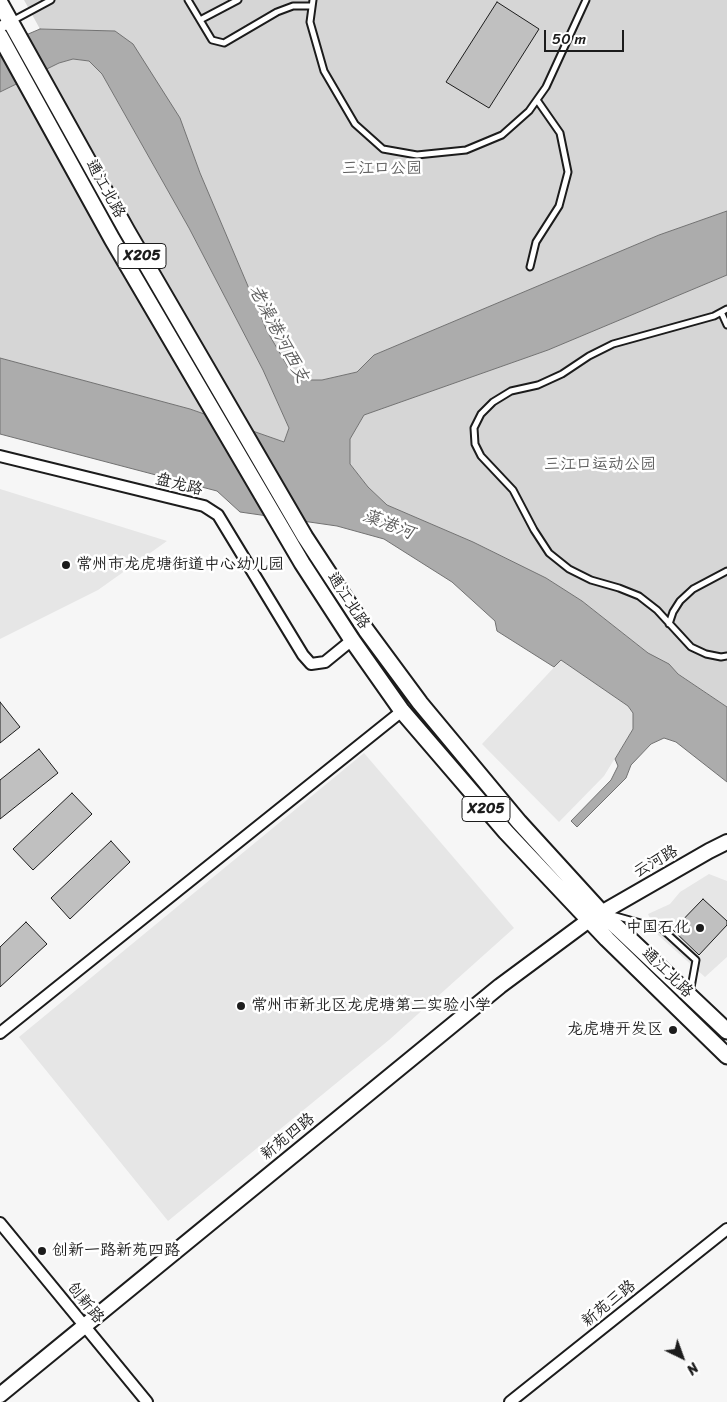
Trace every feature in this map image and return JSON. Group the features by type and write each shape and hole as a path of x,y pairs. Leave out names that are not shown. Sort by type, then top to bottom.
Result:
{"main road":[{"path":"0,3 8,25"},
{"name":"通江北路","path":"8,25 48,87 127,231 305,537 366,630 420,703 519,822 602,913 727,1031"},
{"name":"通江北路","path":"0,37 112,238 216,417 302,563 352,640 402,710 506,832 588,920 727,1056"}],"street":[{"name":"盘龙路","path":"0,456 204,506 218,515 303,655 312,664 325,662 352,640"},
{"path":"0,1033 402,710"},
{"name":"云河路","path":"602,913 727,842"},
{"name":"新苑四路","path":"0,1395 500,986 588,920 602,913"},
{"name":"创新路","path":"0,1223 147,1402"},
{"name":"新苑三路","path":"510,1402 727,1229"}],"lane":[{"path":"8,25 51,0"},
{"path":"188,0 212,40 224,43 278,12 293,6 312,6"},
{"path":"200,20 238,0"},
{"path":"312,0 310,22 324,71 355,124 383,149 417,155 466,150 502,135 529,111 546,87 586,0"},
{"path":"530,267 536,242 559,206 568,172 560,133 537,100"},
{"path":"727,309 714,316 613,344 589,356 562,374 538,385 511,391 493,402 480,414 474,428 475,444 481,456 513,490 534,530 549,553 569,569 591,580 639,596 657,610 691,647 706,654 721,657 727,656"},
{"path":"722,314 727,325"},
{"path":"668,624 680,601 693,589 727,571"},
{"path":"602,913 662,929 696,960 690,996"}],"shaded area":[{"name":"常州市龙虎塘街道中心幼儿园","path":"0,489 167,541 98,590 0,639"},
{"path":"561,660 628,706 633,713 634,721 633,729 604,776 559,822 482,744"},
{"name":"常州市新北区龙虎塘第二实验小学","path":"364,753 514,928 389,1040 168,1221 19,1037"},
{"path":"709,874 727,881 727,957 705,977 658,935 648,914 670,904 680,892"}],"green space":[{"name":"三江口公园","path":"24,0 727,0 727,211 659,235 374,355 357,372 322,380 300,380 288,367 267,331 200,173 180,118 115,31 40,29"},
{"path":"73,59 89,61 102,74 189,228 263,370 289,428 284,442 190,409 0,358 0,92 59,63"},
{"name":"三江口运动公园","path":"727,275 727,707 648,653 582,601 546,578 473,542 387,505 368,487 350,464 350,439 364,415 548,350"}],"water":[{"name":"藻港河","path":"40,29 115,31 133,44 180,118 200,173 267,331 288,367 300,380 322,380 357,372 374,355 659,235 727,211 727,275 548,350 364,415 350,439 350,464 368,487 387,505 473,542 546,578 582,601 648,653 669,664 678,674 727,707 727,782 676,742 664,738 651,744 631,765 626,778 577,827 571,821 611,780 618,766 615,759 633,729 633,713 628,706 561,660 554,667 497,631 495,621 452,582 384,539 337,526 240,512 217,491 0,434 0,358 190,409 284,442 289,428 263,370 189,228 102,74 89,61 73,59 59,63 0,92 0,46"}],"building":[{"path":"497,2 539,29 489,108 446,82"},
{"path":"0,702 20,727 0,743"},
{"path":"39,749 58,773 0,819 0,780"},
{"path":"72,793 92,814 33,870 13,849"},
{"path":"111,841 130,862 70,919 51,898"},
{"name":"中国石化","path":"703,899 727,921 727,925 699,955 673,930"},
{"path":"26,922 47,944 0,987 0,947"}],"place":[{"name":"常州市龙虎塘街道中心幼儿园","path":"66,565"},
{"name":"中国石化","path":"700,928"},
{"name":"常州市新北区龙虎塘第二实验小学","path":"241,1006"},
{"name":"龙虎塘开发区","path":"673,1030"},
{"name":"创新一路新苑四路","path":"42,1251"}],"water label":[{"name":"老澡港河西支","path":"278,334"}]}
